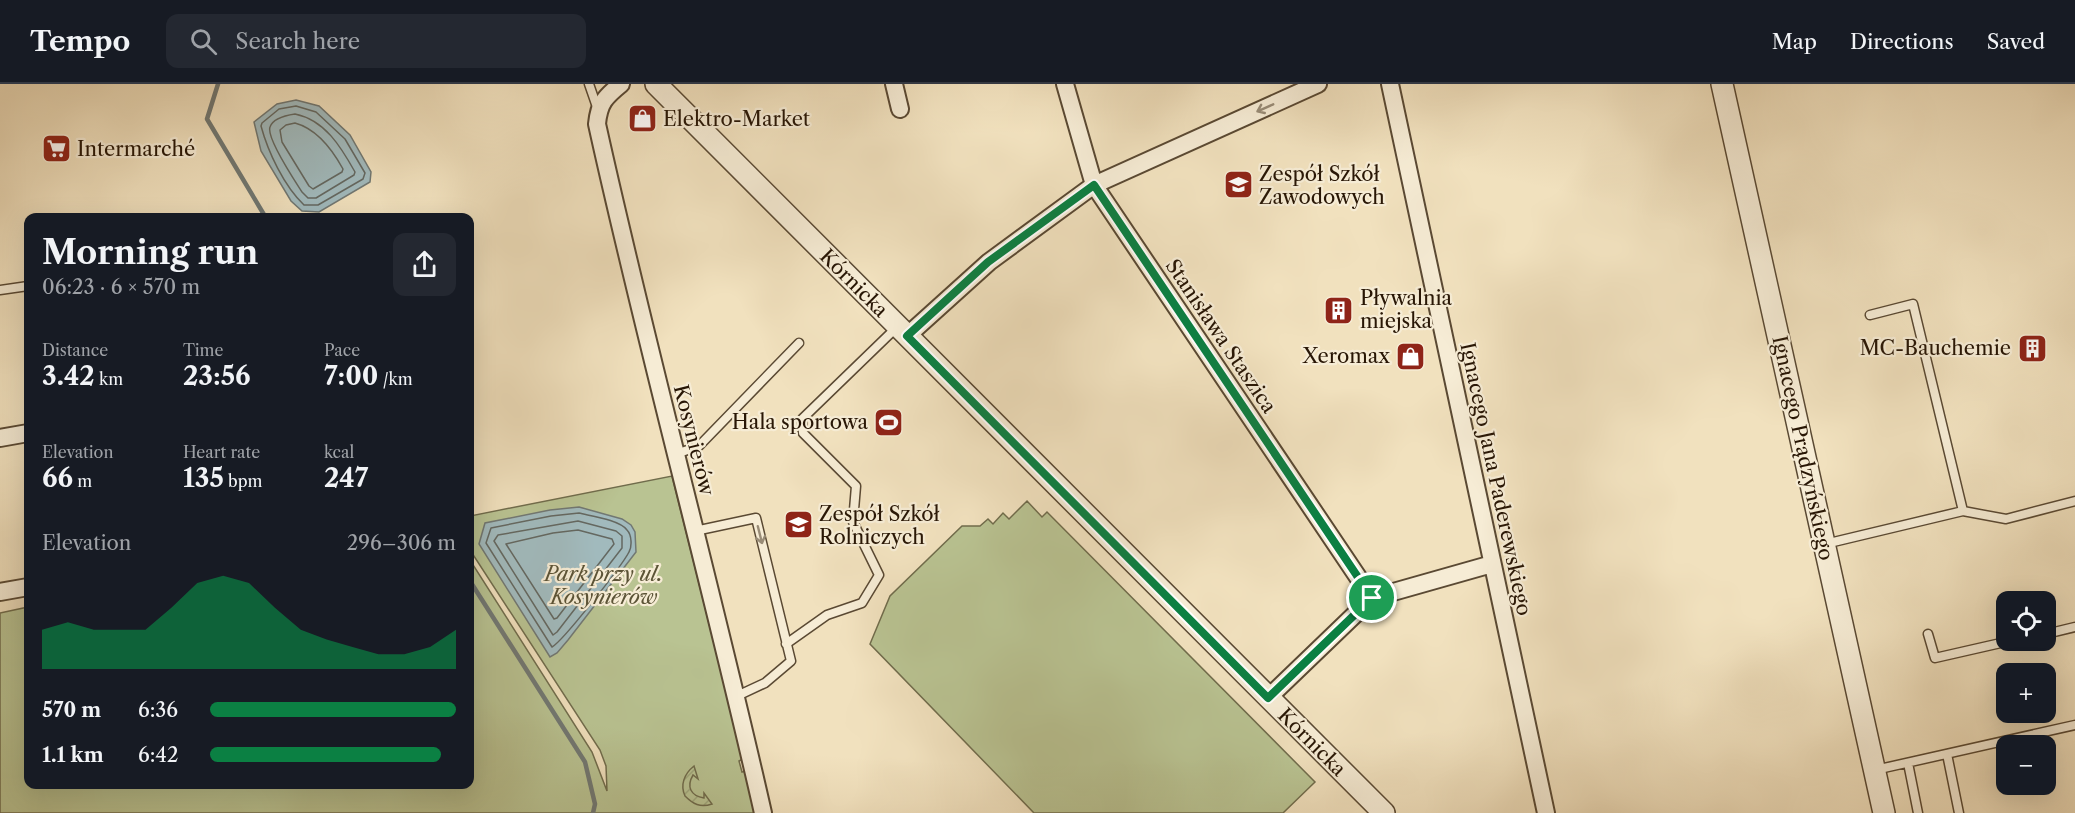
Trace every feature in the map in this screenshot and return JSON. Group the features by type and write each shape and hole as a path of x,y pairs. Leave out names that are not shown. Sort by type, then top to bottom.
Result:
{"street":[{"path":"598,110 606,97 621,84"},
{"name":"Kórnicka","path":"656,84 1384,813"},
{"path":"894,84 900,109"},
{"name":"Stanisława Staszica","path":"1065,84 1094,185 1372,598"},
{"path":"902,331 988,262 1094,185 1318,84"},
{"name":"Ignacego Jana Paderewskiego","path":"1390,84 1546,813"},
{"name":"Ignacego Prądzyńskiego","path":"1722,84 1884,813"},
{"name":"Kosynierów","path":"598,110 599,136 737,696 763,813"},
{"path":"0,438 24,434"},
{"path":"1268,698 1372,598 1492,564"},
{"path":"0,592 24,587"}],"lane":[{"path":"589,84 598,110"},
{"path":"0,290 24,287"},
{"path":"1870,315 1913,304 1963,511"},
{"path":"786,644 827,615 862,603 879,575 853,522 856,486 803,433 802,419 902,331"},
{"path":"676,454 699,446 799,343"},
{"path":"1824,544 1963,511 2006,519 2075,501"},
{"path":"695,531 756,518 791,662 765,683 737,696"},
{"path":"2056,631 2075,627"},
{"path":"1928,634 1935,658 1996,644"},
{"path":"1874,770 2075,725"},
{"path":"1947,754 1959,813"},
{"path":"1908,763 1918,813"}],"green space":[{"name":"Park przy ul. Kosynierów","path":"672,476 743,759 739,761 742,772 746,771 756,813 0,813 0,613 24,608 24,789 474,789 474,566 592,752 607,791 606,766 600,750 474,556 474,515"},
{"path":"1027,501 1042,517 1047,512 1315,782 1283,813 1034,813 870,644 890,596 962,526 980,526 988,519 993,524 1003,513 1009,519"},
{"path":"694,766 698,779 693,775 690,783 691,790 704,798 704,793 712,804 704,806 697,804 685,796 684,780"}],"water":[{"path":"296,100 319,106 350,135 371,172 370,182 319,212 302,211 291,201 261,151 254,122 277,104"},
{"path":"579,507 622,519 631,525 635,532 636,552 568,640 557,653 550,657 479,544 485,523 550,510"}],"waterway":[{"path":"218,84 207,119 263,213"},
{"path":"474,587 585,762 595,804 593,813"}],"place":[{"name":"Elektro-Market","path":"642,119"},
{"name":"Intermarché","path":"56,149"},
{"name":"Zespół Szkół Zawodowych","path":"1238,185"},
{"name":"Pływalnia miejska","path":"1339,310"},
{"name":"MC-Bauchemie","path":"2032,348"},
{"name":"Xeromax","path":"1411,356"},
{"name":"Hala sportowa","path":"889,422"},
{"name":"Zespół Szkół Rolniczych","path":"798,525"}],"route":[{"path":"1094,185 1372,598 1268,698 907,336 988,262 1094,185"}]}
